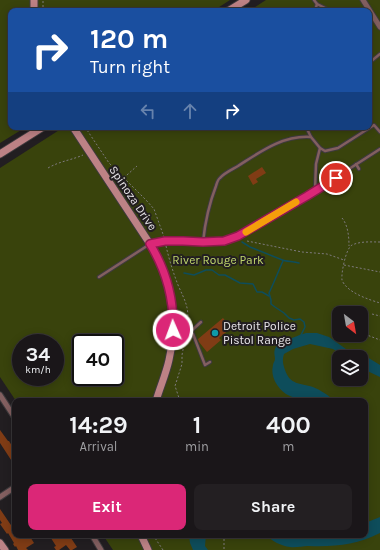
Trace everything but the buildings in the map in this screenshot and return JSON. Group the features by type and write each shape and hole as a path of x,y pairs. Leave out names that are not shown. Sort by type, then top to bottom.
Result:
{"street":[{"path":"233,8 246,0"},
{"path":"372,14 380,27"},
{"path":"0,154 37,130"},
{"name":"Spinoza Drive","path":"75,130 150,244 159,261 168,284 172,308 172,339 169,358 157,398"},
{"path":"0,395 12,413"},
{"path":"0,497 12,489"},
{"path":"94,538 101,550"},
{"path":"142,538 148,550"},
{"path":"0,543 5,550"}],"lane":[{"path":"314,0 317,4 325,8"},
{"path":"316,8 317,4"},
{"path":"372,61 380,54"},
{"path":"372,126 374,125 380,132"},
{"path":"308,130 320,148 325,151 338,148 366,130"},
{"path":"203,242 205,224 220,178 272,145 287,140 311,137"},
{"path":"315,191 316,164 320,148"},
{"path":"99,277 150,244 165,241 224,241 238,236 315,191 380,149"},
{"path":"356,164 359,169"},
{"path":"190,332 201,322"},
{"path":"173,326 190,332 205,365 210,362"}],"path":[{"path":"48,168 65,160 78,157 89,151"},
{"path":"113,188 137,166"},
{"path":"342,218 345,222 349,237 349,247 342,280 348,289 380,304"},
{"path":"247,241 302,252 327,254 345,261"},
{"path":"349,247 364,242 380,242"},
{"path":"344,265 380,272"},
{"path":"372,314 380,316"},
{"path":"368,336 380,340"},
{"path":"155,538 163,550"},
{"path":"224,538 224,550"}],"green space":[{"path":"0,0 230,0 218,8 8,8 8,130 21,130 0,143"},
{"name":"River Rouge Park","path":"266,0 380,0 380,550 113,550 105,538 368,538 368,398 14,398 0,377 0,168 59,130 372,130 372,8 254,8"}],"water":[{"path":"306,333 317,333 329,337 332,339 332,342 336,342 349,350 334,350 310,344 293,349 284,354 283,362 285,370 287,375 293,381 316,388 330,398 291,397 277,385 272,373 275,360 274,352 278,345"},
{"path":"368,358 380,365 380,377 368,371"},
{"path":"380,517 380,533 368,538 368,522"},
{"path":"189,538 206,538 205,546 208,550 193,550"},
{"path":"270,538 368,538 354,543 294,547 283,546"}],"waterway":[{"path":"242,242 250,247 282,260 299,263"},
{"path":"283,261 269,293 271,304 289,318 294,320 300,319 304,322 305,327 301,335"},
{"path":"184,273 194,275 206,270 212,270 219,275 225,275 240,283 253,284 257,292 262,292 269,296"}],"slow traffic":[{"path":"246,232 296,202"}],"place":[{"name":"Detroit Police Pistol Range","path":"215,333"}],"route":[{"path":"173,330 172,308 168,284 164,272 150,244 165,241 224,241 238,236 336,178"}]}
